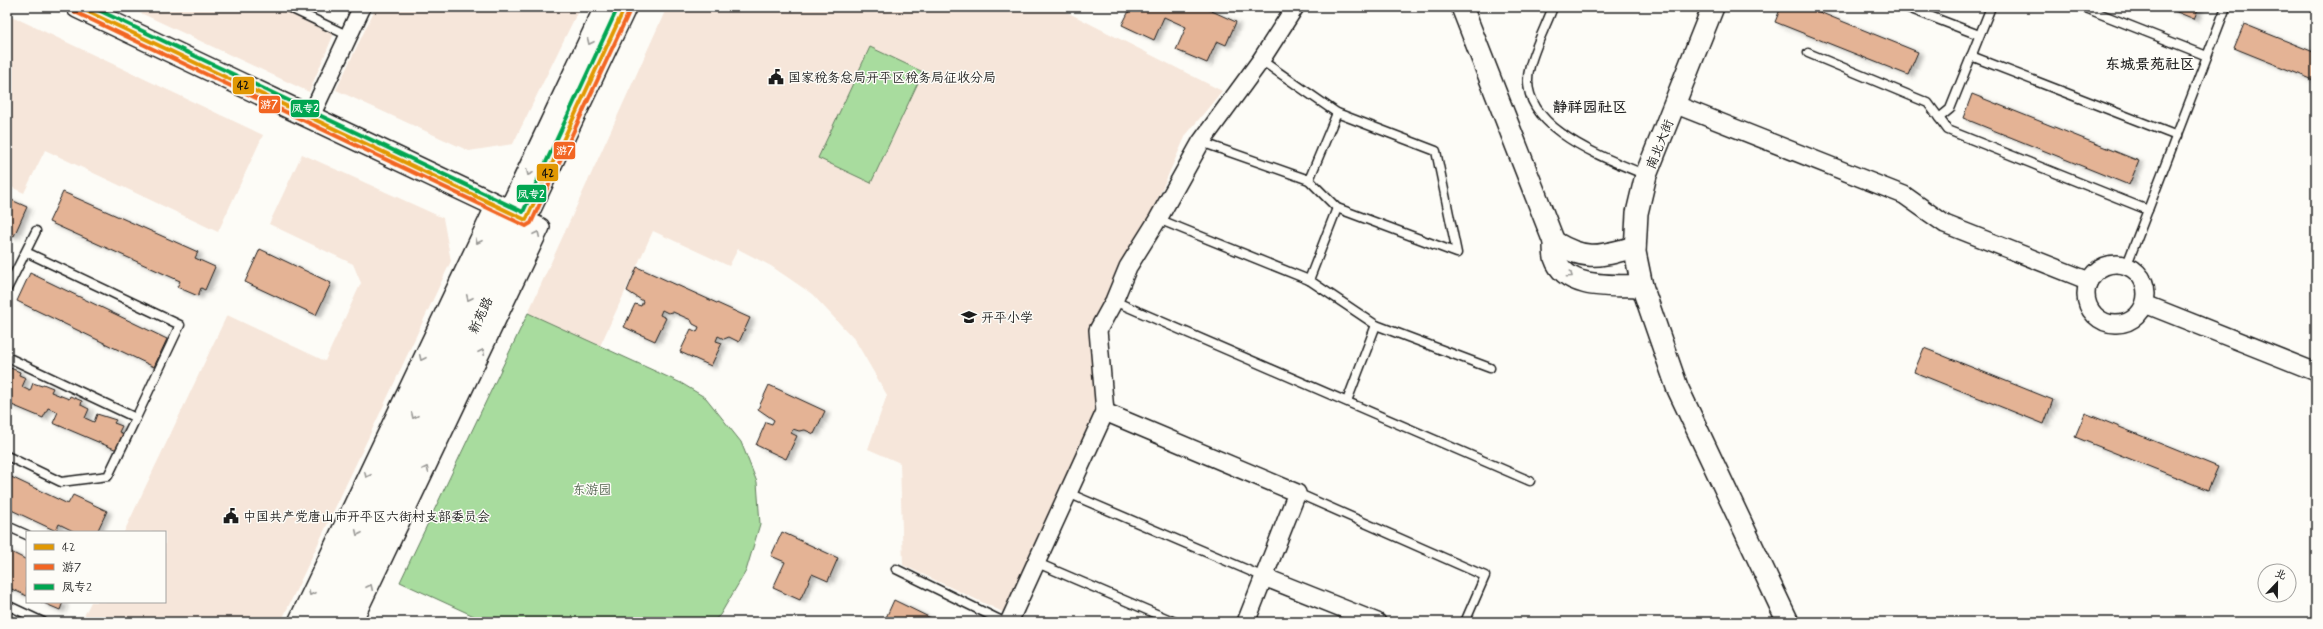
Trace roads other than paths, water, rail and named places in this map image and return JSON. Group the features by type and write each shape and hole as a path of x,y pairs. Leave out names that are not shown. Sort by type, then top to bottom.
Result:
{"main road":[{"path":"78,7 510,213"},
{"name":"新苑路","path":"316,622 606,7"},
{"name":"新苑路","path":"334,622 510,213 625,7"}],"street":[{"path":"310,118 362,7"},
{"path":"1009,622 1035,562 1105,412 1098,330 1114,301 1128,267 1158,219 1201,142 1261,60 1295,7"},
{"path":"1462,7 1554,242 1555,258 1566,274 1579,281 1642,286"},
{"name":"南北大街","path":"1713,7 1646,175 1636,213 1635,247 1642,286 1677,387 1788,622"},
{"path":"1674,104 1904,195 1945,224 2089,281"},
{"path":"297,622 510,213 541,227 353,622"},
{"path":"1554,242 1577,254 1588,256 1635,247"},
{"path":"2112,265 2126,267 2139,275 2144,284 2146,294 2145,304 2133,320 2113,324 2104,322 2090,309 2086,290 2089,281 2102,268 2112,265"},
{"path":"2145,304 2316,372"},
{"path":"1105,412 1297,493 1246,622"},
{"path":"1264,577 1377,622"}],"lane":[{"path":"288,7 349,36"},
{"path":"1553,7 1529,67 1530,91 1534,103 1542,115 1568,139 1588,150 1646,175"},
{"path":"1906,7 1979,35"},
{"path":"1940,118 1950,109 1991,7"},
{"path":"2083,7 2207,56"},
{"path":"2126,267 2226,7"},
{"path":"1808,53 1928,103 1948,130 2148,210"},
{"path":"1971,56 2177,136"},
{"path":"1201,142 1309,180 1337,208 1457,252 1436,151 1337,113 1261,60"},
{"path":"1309,180 1337,113"},
{"path":"1309,280 1337,208"},
{"path":"1158,219 1309,280 1376,325 1490,368"},
{"path":"7,289 9,280 26,252 36,231"},
{"path":"7,456 61,482 108,476 180,325 26,252"},
{"path":"1114,301 1530,481"},
{"path":"1347,401 1376,325"},
{"path":"7,357 136,418"},
{"path":"1068,493 1264,577"},
{"path":"1297,493 1485,576 1466,622"},
{"path":"7,526 26,535"},
{"path":"1035,562 1176,622"},
{"path":"896,569 1004,622"},
{"path":"7,604 43,622"}],"place":[{"name":"国家税务总局开平区税务局征收分局","path":"776,77"},
{"name":"开平小学","path":"969,317"},
{"name":"中国共产党唐山市开平区六街村支部委员会","path":"231,516"}],"district":[{"name":"东城景苑社区","path":"2150,64"},
{"name":"静祥园社区","path":"1590,107"}],"park label":[{"name":"东游园","path":"592,489"}]}
